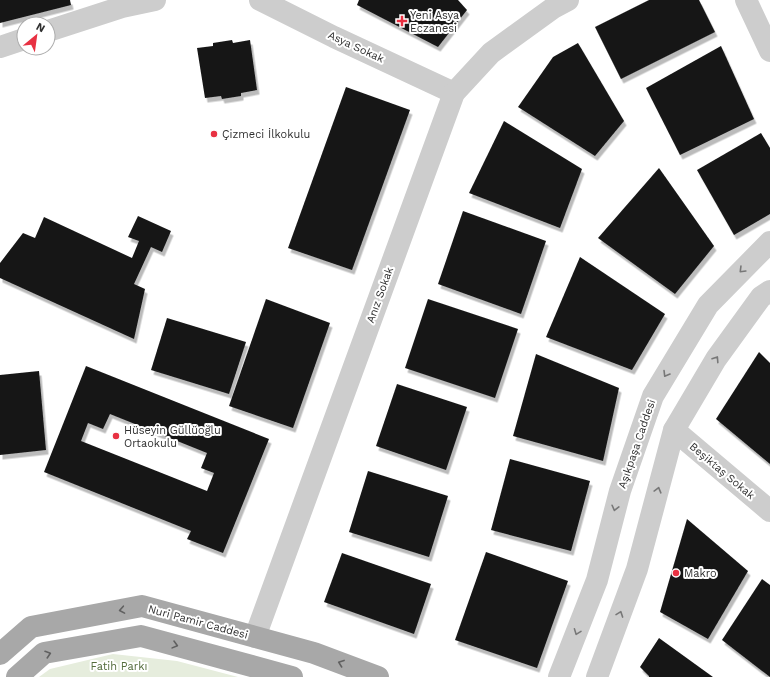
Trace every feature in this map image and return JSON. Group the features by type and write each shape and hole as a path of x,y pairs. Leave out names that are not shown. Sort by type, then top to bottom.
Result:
{"main road":[{"name":"Nuri Pamir Caddesi","path":"0,654 31,627 142,606 314,653 378,677"},
{"path":"17,677 44,653 141,636 292,677"}],"street":[{"path":"56,28 122,6 155,0"},
{"name":"Asya Sokak","path":"260,0 334,37 454,93"},
{"name":"Anız Sokak","path":"255,637 454,93 491,53 553,8 568,0"},
{"path":"746,0 770,51"},
{"path":"0,47 16,42"},
{"name":"Aşıkpaşa Caddesi","path":"560,677 597,580 620,491 653,396 708,305 770,242"},
{"path":"597,677 637,569 674,430 716,359 761,297 770,291"},
{"name":"Beşiktaş Sokak","path":"674,430 770,511"}],"green space":[{"name":"Fatih Parkı","path":"113,654 177,661 238,677 39,677 50,669"}],"building":[{"path":"0,0 70,0 71,5 28,16 16,16 16,19 0,23"},
{"path":"359,0 458,0 467,10 438,47 357,5"},
{"path":"649,0 699,0 715,32 621,79 595,27"},
{"path":"232,40 233,43 250,40 257,90 241,93 241,96 222,99 221,96 205,98 197,48 213,46 213,43"},
{"path":"578,43 624,121 595,156 518,107 553,57"},
{"path":"721,46 754,119 680,155 646,88"},
{"path":"346,87 410,110 352,270 288,248"},
{"path":"504,121 582,169 560,228 469,193"},
{"path":"761,133 770,148 770,214 734,235 697,170"},
{"path":"659,168 714,246 675,294 598,238"},
{"path":"463,211 546,241 521,314 438,284"},
{"path":"138,216 171,231 162,252 151,247 134,284 145,289 134,339 0,278 0,263 23,233 35,238 44,217 132,258 139,241 128,237"},
{"path":"580,257 665,314 632,370 546,337"},
{"path":"266,299 330,323 293,428 229,406"},
{"path":"428,299 518,329 495,398 405,368"},
{"path":"167,318 246,342 229,394 151,370"},
{"path":"759,352 770,363 770,464 716,419"},
{"path":"536,354 619,388 603,461 513,436"},
{"path":"86,366 269,439 223,553 187,539 191,531 44,472","holes":["110,414 207,453 201,468 214,473 207,491 81,441 88,423 103,429"]},
{"path":"39,371 46,450 0,455 0,375"},
{"path":"397,384 467,407 446,470 376,446"},
{"path":"510,459 590,481 571,551 491,530"},
{"path":"368,471 448,496 429,557 349,532"},
{"path":"687,519 748,571 708,639 660,612"},
{"path":"486,552 568,581 537,668 455,640"},
{"path":"342,553 431,584 414,634 324,602"},
{"path":"762,579 770,585 770,677 722,640"},
{"path":"659,638 713,677 649,677 640,667"}],"place":[{"name":"Yeni Asya Eczanesi","path":"402,21"},
{"name":"Çizmeci İlkokulu","path":"214,134"},
{"name":"Hüseyin Güllüoğlu Ortaokulu","path":"116,436"},
{"name":"Makro","path":"676,573"}]}
